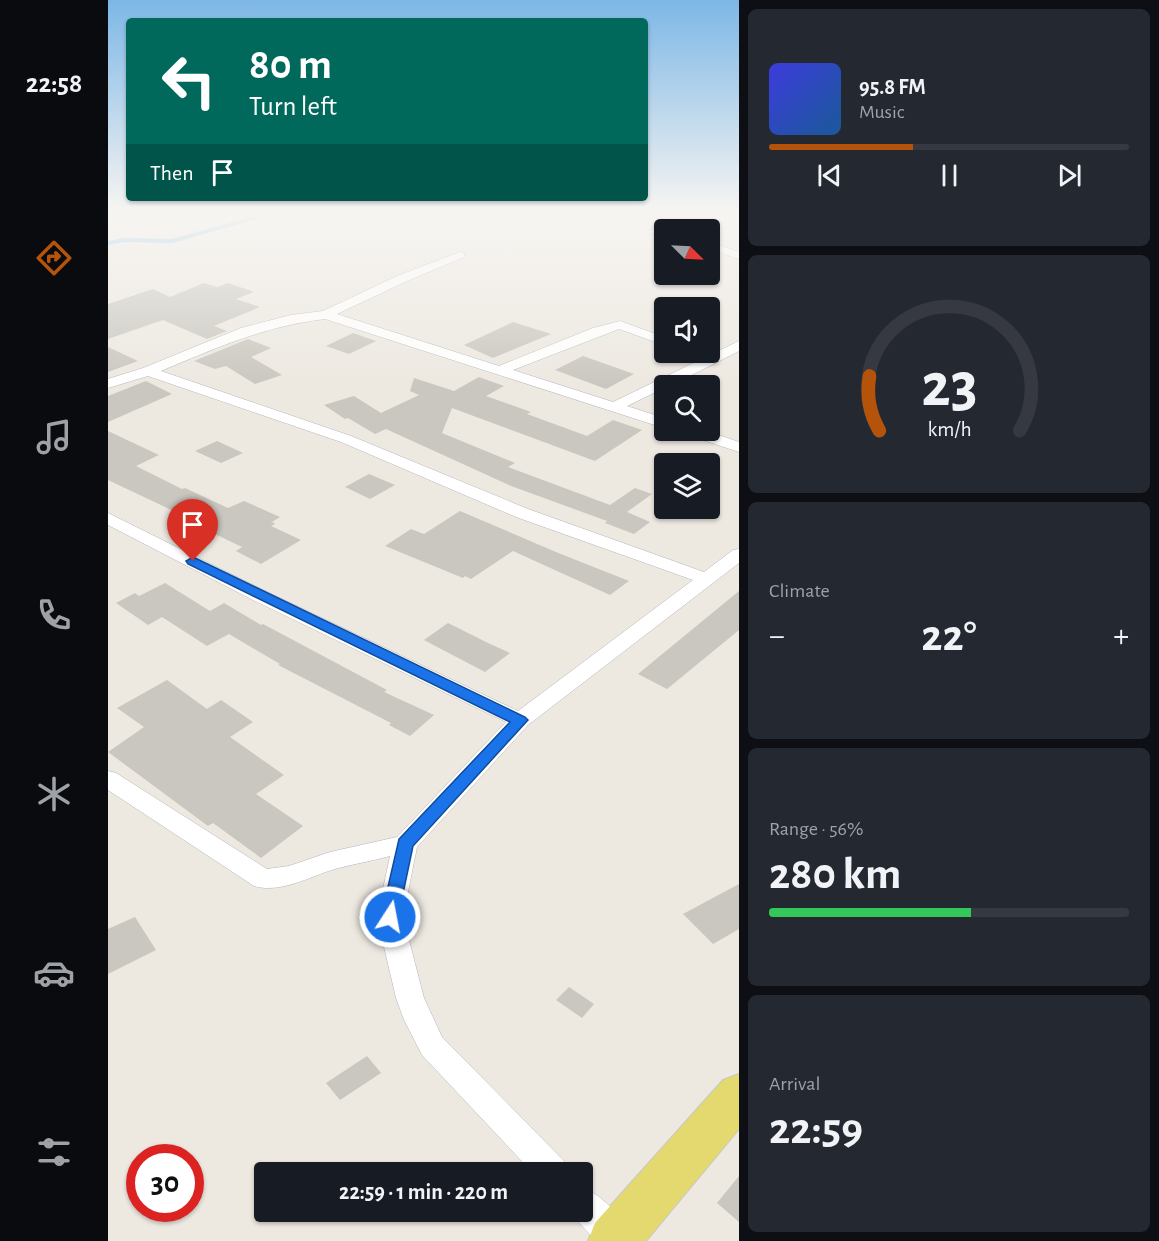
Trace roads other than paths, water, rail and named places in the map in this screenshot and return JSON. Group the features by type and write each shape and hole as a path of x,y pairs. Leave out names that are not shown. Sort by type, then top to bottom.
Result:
{"main road":[{"path":"614,1239 739,1095"}],"street":[{"path":"108,384 147,371 246,331 291,319 326,315 426,269"},
{"path":"326,315 654,420"},
{"path":"497,371 555,350 598,331 620,325 654,337"},
{"path":"720,356 739,345"},
{"path":"614,407 706,363"},
{"path":"147,371 346,439 522,513 707,579"},
{"path":"720,441 739,447"},
{"path":"108,518 256,594 520,720"},
{"path":"543,1162 432,1046 418,1020 390,917 405,844 520,720 739,554"},
{"path":"108,779 263,879 290,875 330,861 405,844"},
{"path":"593,1215 614,1239"}]}
